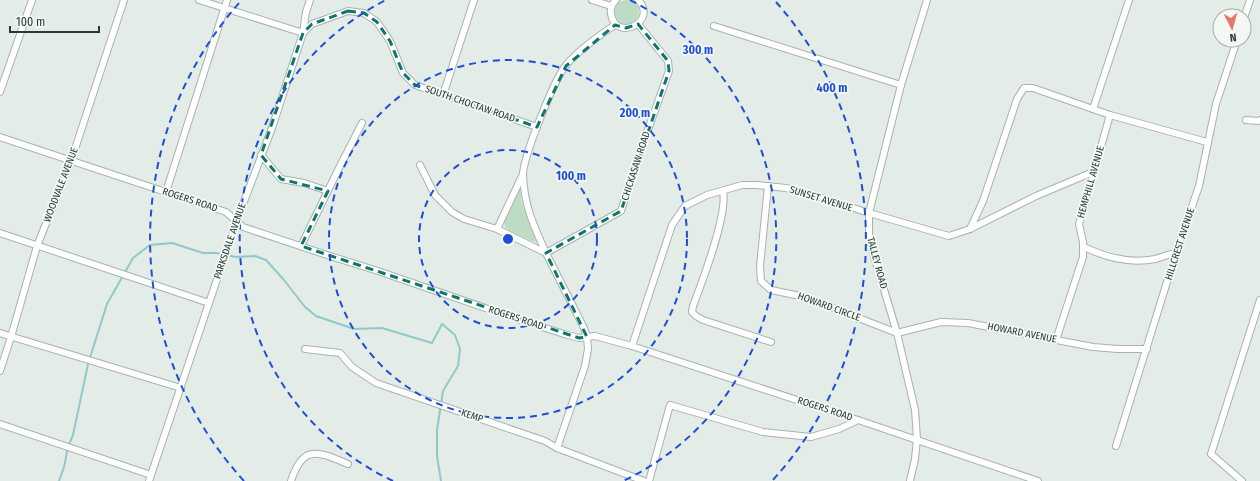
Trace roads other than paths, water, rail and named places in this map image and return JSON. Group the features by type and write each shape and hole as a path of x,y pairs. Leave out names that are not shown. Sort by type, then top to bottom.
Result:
{"street":[{"path":"0,92 32,0"},
{"name":"WOODVALE AVENUE","path":"0,371 12,337 38,246 71,161 124,0"},
{"path":"199,0 303,33"},
{"path":"166,192 227,0"},
{"name":"PARKSDALE AVENUE","path":"149,481 237,220 272,128 303,33 306,12 310,0"},
{"path":"443,96 474,0"},
{"path":"592,0 611,6"},
{"path":"616,0 611,6 610,11 612,18 615,24 626,28 633,27 638,24 643,17 644,11 642,4 638,0"},
{"name":"TALLEY ROAD","path":"910,481 915,459 917,440 915,410 897,333 874,256 869,234 868,213 901,85 927,0"},
{"path":"1093,109 1129,0"},
{"name":"SOUTH CHOCTAW ROAD","path":"303,33 312,24 348,11 364,14 377,22 390,41 403,73 415,85 443,96 537,127"},
{"path":"497,229 523,173 537,127 555,86 566,66 586,46 615,24"},
{"name":"CHICKASAW ROAD","path":"546,254 621,211 669,71 668,61 638,24"},
{"path":"714,26 901,85"},
{"name":"HILLCREST AVENUE","path":"1116,446 1176,253 1199,186 1216,104 1234,48"},
{"path":"970,229 983,201 1017,99 1024,88 1033,88 1110,115 1207,142"},
{"name":"HEMPHILL AVENUE","path":"1056,340 1083,257 1084,247 1079,224 1110,115"},
{"path":"1246,120 1260,120"},
{"path":"301,246 362,123"},
{"name":"ROGERS ROAD","path":"0,138 226,212 237,220 243,227 564,334 579,338 595,336 632,346 1038,481"},
{"path":"261,155 281,179 304,183 328,191"},
{"path":"420,165 435,195 452,212 464,219 497,229 546,254"},
{"name":"SUNSET AVENUE","path":"632,346 672,225 686,206 707,195 742,185 786,188 949,236 970,229 1036,196 1093,172"},
{"path":"523,173 525,199 531,221 587,337 588,349 585,366 558,448"},
{"name":"HOWARD CIRCLE","path":"768,186 760,266 761,281 770,290 804,297 897,333"},
{"path":"723,191 723,201 716,237 692,312 703,320 771,342"},
{"path":"0,233 209,303"},
{"path":"1084,247 1109,257 1127,261 1156,259 1168,254 1176,253"},
{"path":"1242,481 1211,454 1260,300"},
{"name":"HOWARD AVENUE","path":"897,333 941,322 968,323 1093,347 1147,349"},
{"path":"0,333 181,388"},
{"name":"KEMP","path":"305,349 340,353 352,367 376,383 546,441 558,448 644,481"},
{"path":"649,481 670,405 763,432 811,437 839,429 858,420"},
{"path":"0,424 151,474"},
{"path":"291,481 300,461 306,455 316,453 323,454 348,464"}],"waterway":[{"path":"59,481 64,467 68,447 73,435 88,364 107,304 133,258 150,245 172,243 203,253 216,253 236,257 255,256 266,260 305,307 316,316 354,329 382,328 432,343 442,324 455,335 460,349 458,366 443,391 437,430 437,456 441,481"}]}
